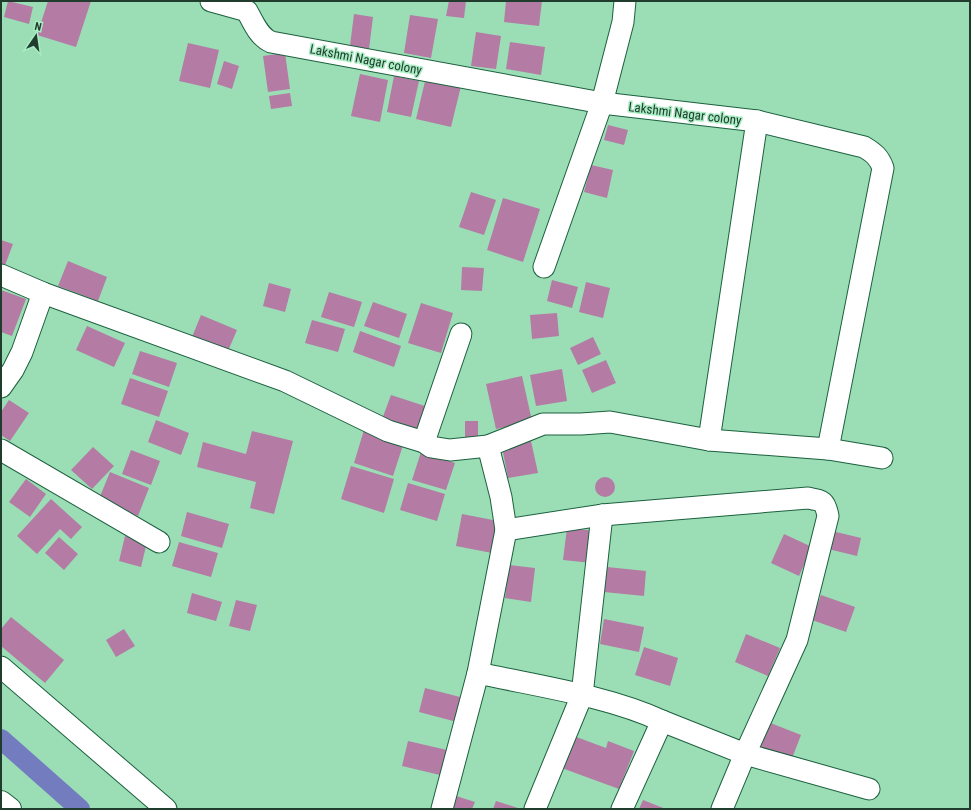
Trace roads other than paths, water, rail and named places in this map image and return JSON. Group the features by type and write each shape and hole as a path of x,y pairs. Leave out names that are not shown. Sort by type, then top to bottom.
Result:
{"highway":[{"path":"1,802 10,809"}],"street":[{"name":"Lakshmi Nagar colony","path":"211,1 247,12 260,34 266,40 271,42 602,103 757,122 864,147 874,153 879,159 883,168 828,449"},
{"path":"544,267 602,103 623,22 625,1"},
{"path":"709,440 757,122"},
{"path":"1,276 43,293 285,381 388,431 424,442 431,447 450,450 488,446 544,424 610,422 709,440 828,449 882,458"},
{"path":"1,387 13,370 22,352 43,293"},
{"path":"424,442 461,334"},
{"path":"442,809 478,673 506,530 501,497 488,446"},
{"path":"1,450 159,542"},
{"path":"506,530 602,515 808,498 822,501 826,506 828,516 797,640 745,754 722,809"},
{"path":"535,809 582,695 602,515"},
{"path":"1,667 166,809"},
{"path":"478,673 582,695 641,712 662,722 745,754 868,789"},
{"path":"622,809 662,722"}],"waterway":[{"path":"1,739 80,809"}]}
